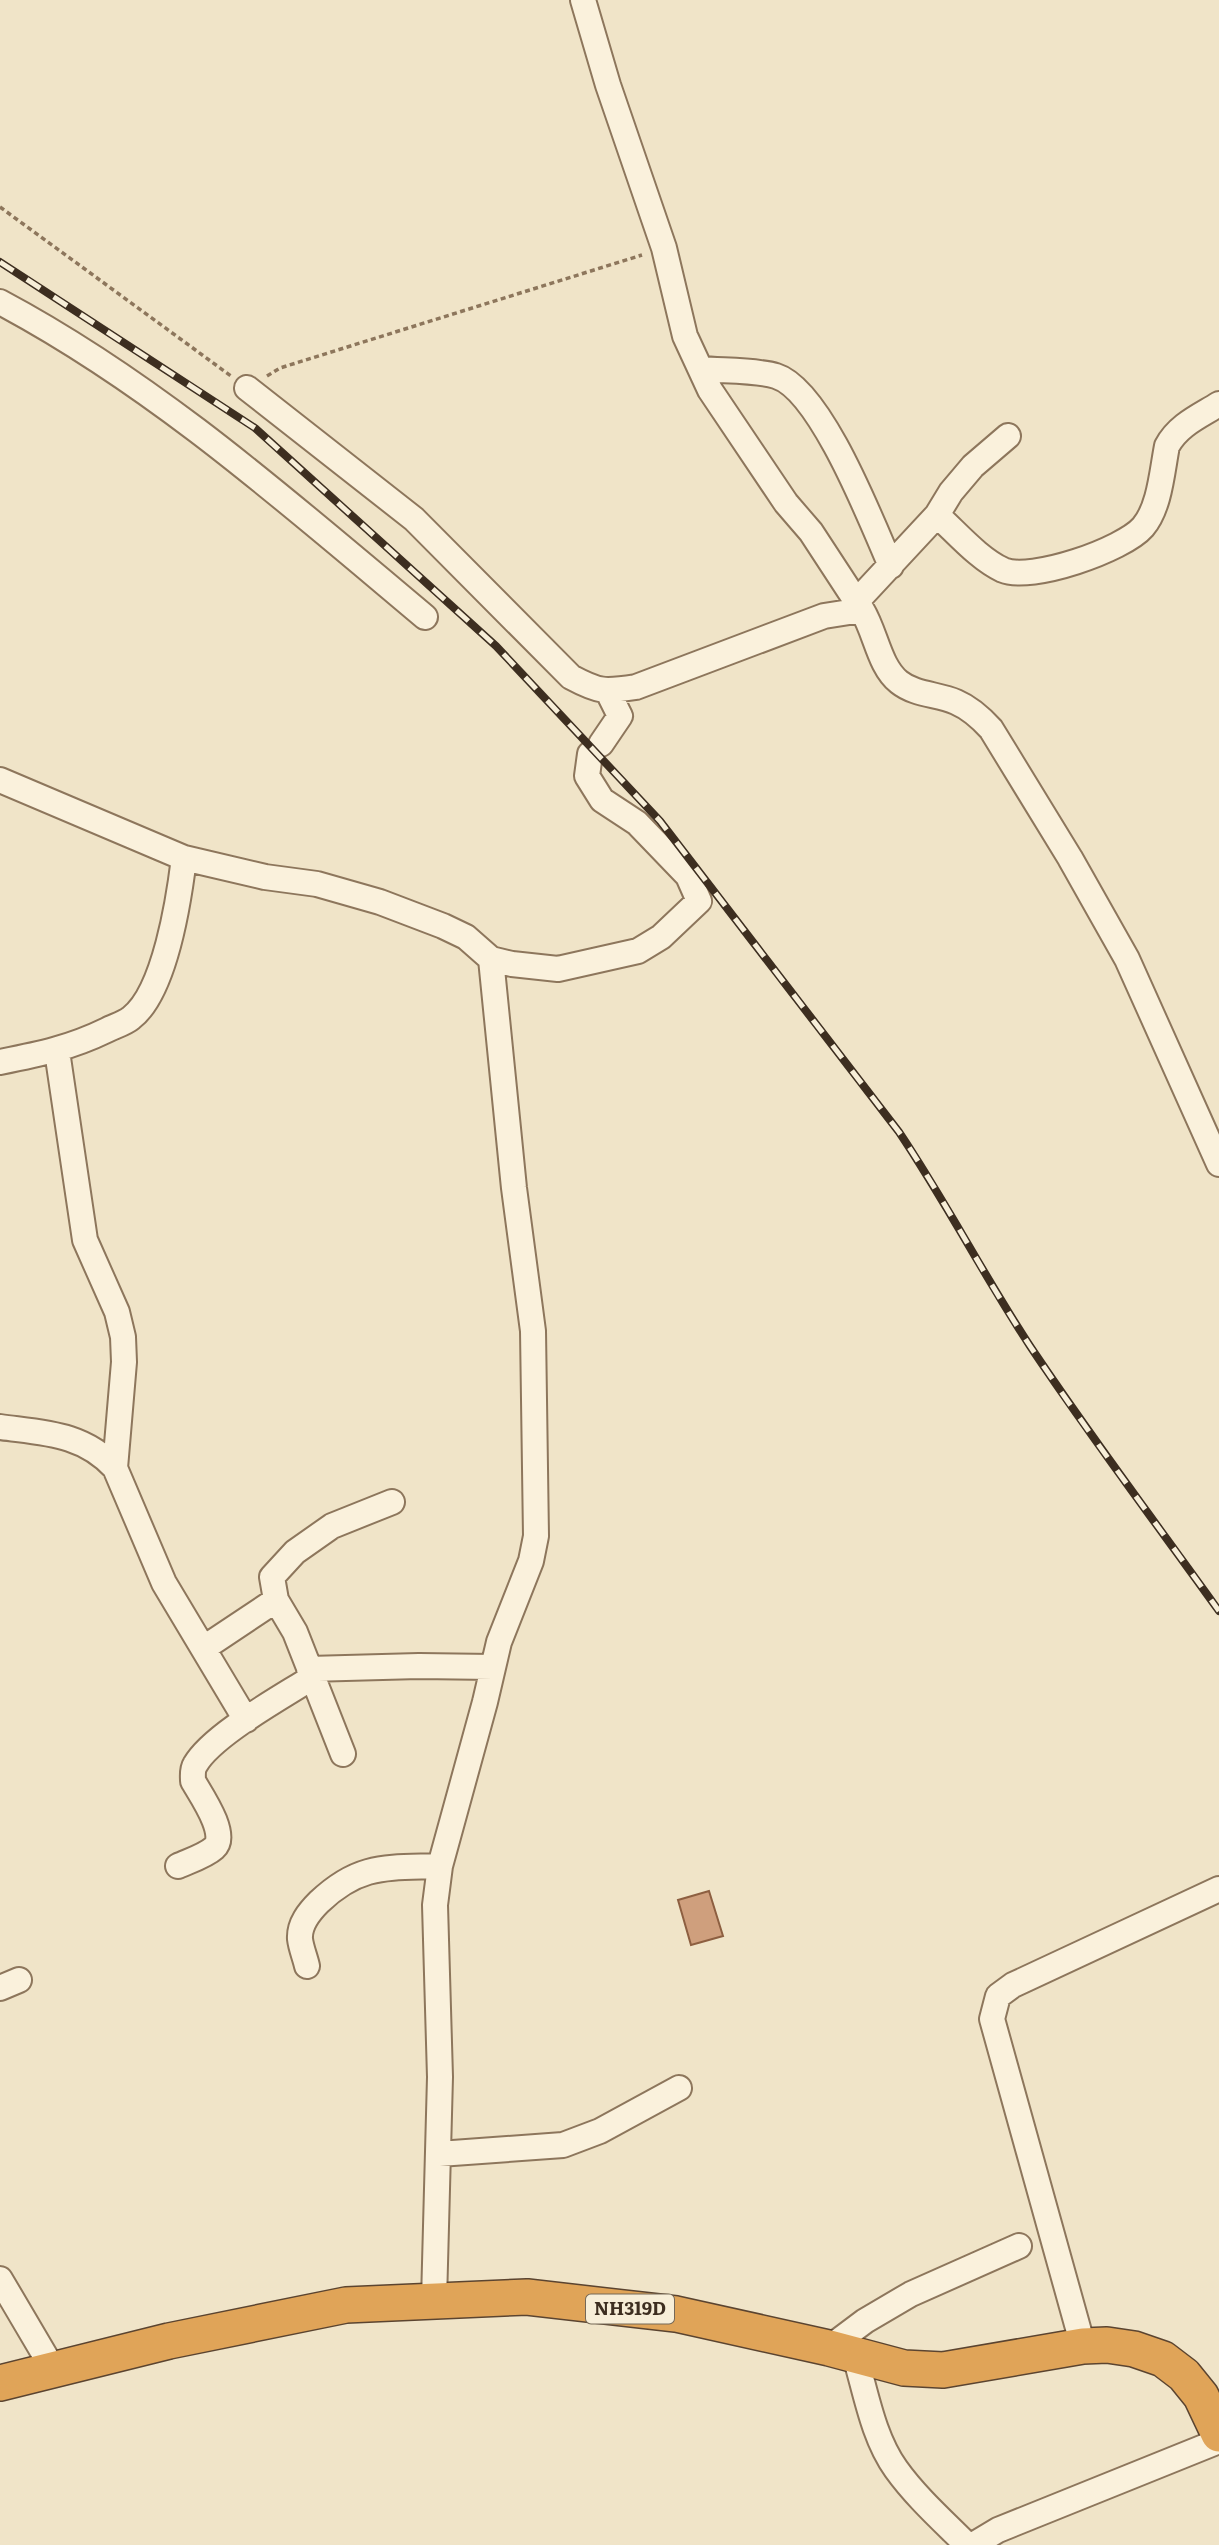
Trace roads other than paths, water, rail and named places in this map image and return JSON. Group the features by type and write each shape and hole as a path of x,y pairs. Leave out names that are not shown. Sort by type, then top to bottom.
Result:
{"highway":[{"name":"NH319D","path":"0,2383 169,2342 345,2305 527,2297 676,2314 904,2368 943,2371 1107,2344 1134,2349 1163,2359 1184,2375 1201,2396 1218,2432"}],"street":[{"path":"583,0 608,85 664,248 685,336 718,402 786,503 811,532 872,626 883,662 901,684 956,702 982,719 991,729 1070,858 1127,959 1219,1164"},
{"path":"0,302 52,330 137,385 276,493 425,617"},
{"path":"701,369 775,375 798,389 821,422 855,484 891,566"},
{"path":"247,388 414,519 571,677 594,690 608,692 636,687 824,616 859,606 937,515 951,492 973,466 1009,436"},
{"path":"937,515 1002,570 1015,574 1074,564 1133,536 1144,526 1153,509 1171,438 1179,429 1219,404"},
{"path":"0,780 184,858 265,877 317,884 380,902 466,937 491,959 558,969 638,951 661,937 699,901 688,876 637,823 603,800 587,776 595,749 620,716 608,692"},
{"path":"0,1062 57,1051 132,1018 147,1000 165,956 176,919 184,858"},
{"path":"434,2301 440,2077 435,1905 440,1866 499,1642 531,1561 536,1536 533,1331 514,1188 491,959"},
{"path":"57,1051 85,1240 117,1312 123,1337 124,1362 115,1468"},
{"path":"0,1427 72,1438 102,1453 115,1468 164,1583 246,1720"},
{"path":"343,1754 295,1632 276,1600 272,1577 295,1552 332,1525 392,1502"},
{"path":"204,1648 276,1600"},
{"path":"178,1866 213,1850 218,1844 218,1827 194,1781 192,1773 195,1765 218,1741 311,1673 419,1666 493,1667"},
{"path":"307,1966 300,1940 302,1926 310,1910 335,1887 359,1874 372,1871 440,1866"},
{"path":"1083,2346 992,2019 998,1996 1013,1985 1219,1889"},
{"path":"439,2154 563,2145 600,2131 679,2088"},
{"path":"967,2545 895,2468 842,2352 865,2320 911,2294 1019,2246"},
{"path":"0,2279 53,2369"},
{"path":"974,2545 998,2530 1218,2432"}],"railway":[{"path":"0,262 255,428 496,646 660,821 899,1132 1030,1346 1219,1611"}]}
